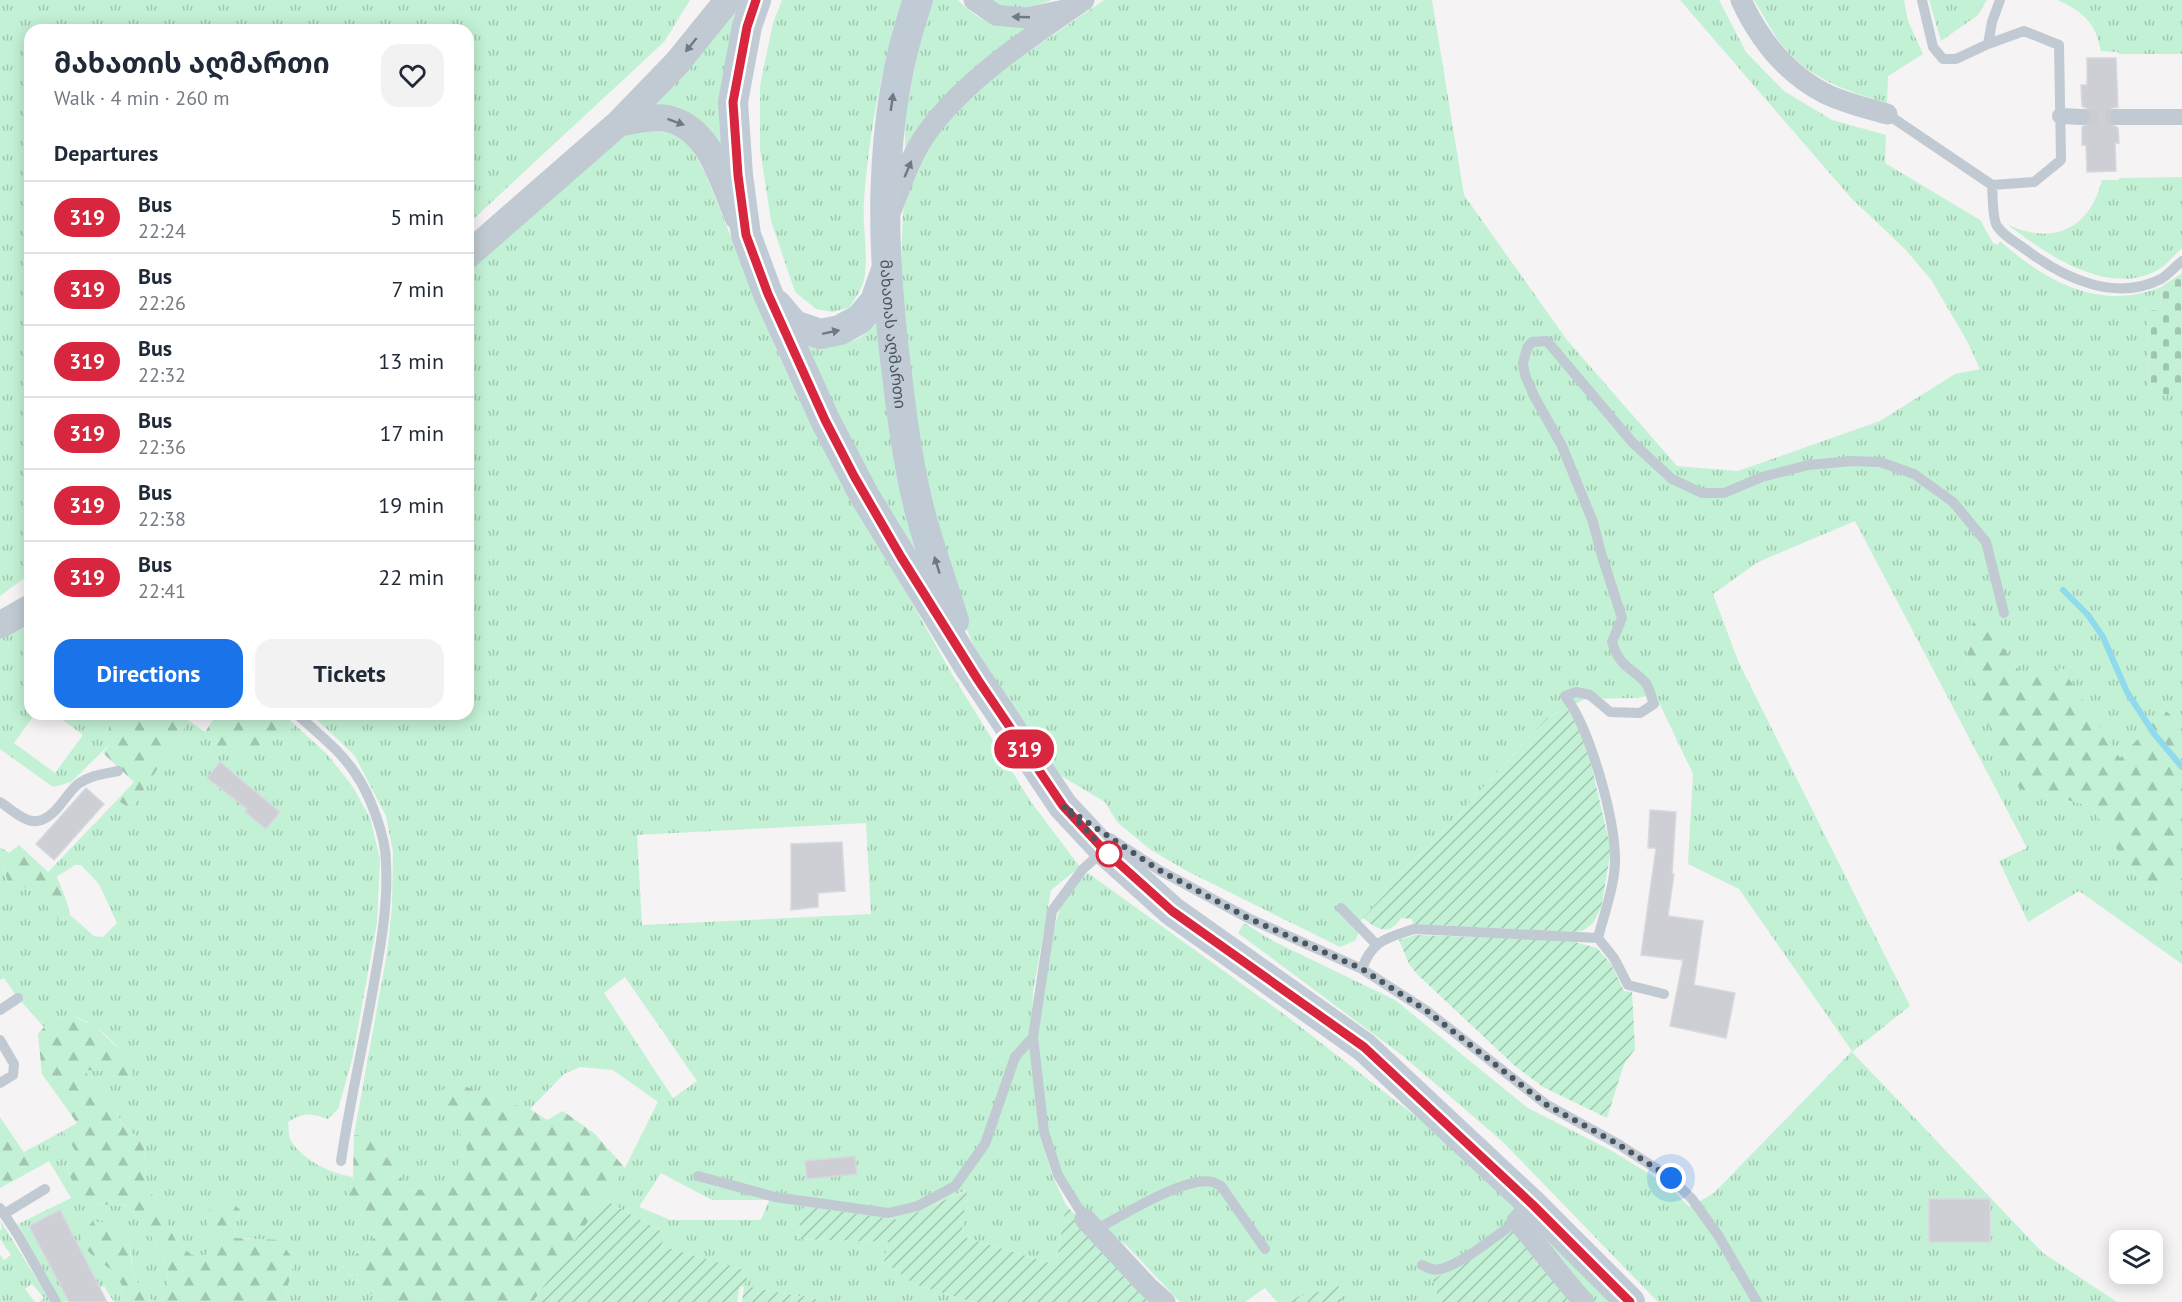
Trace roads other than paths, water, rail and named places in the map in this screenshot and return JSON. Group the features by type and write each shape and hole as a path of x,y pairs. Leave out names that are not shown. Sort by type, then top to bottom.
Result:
{"main road":[{"name":"მახათას აღმართი","path":"756,0 747,27 733,102 738,175 746,235 768,294 825,420 864,495 966,662 1063,806 1104,850 1172,911 1364,1047 1525,1213 1630,1302"},
{"name":"მახათას აღმართი","path":"918,0 905,35 891,101 885,183 887,269 893,351 904,428 920,511 966,662"},
{"path":"768,294 794,325 820,334 840,330 860,319 875,301 887,269"}],"street":[{"path":"474,250 619,123 677,63 728,0"},
{"path":"974,0 996,15 1026,18 1078,4"},
{"path":"1741,0 1769,48 1785,66 1823,93 1887,114"},
{"path":"886,223 910,164 922,141 943,112 990,69 1078,4"},
{"path":"2060,116 2082,117"},
{"path":"2118,117 2182,117"},
{"path":"619,123 663,118 681,123 696,132 709,150 746,235"},
{"path":"0,625 24,611"},
{"path":"1525,1213 1538,1246 1557,1273 1584,1302"},
{"path":"1090,1224 1147,1286 1165,1302"}],"lane":[{"path":"1887,114 1992,185 2034,182 2061,160 2059,45 2024,31 1956,59 1943,59 1933,47 1922,0"},
{"path":"1988,44 1992,22 2000,0"},
{"path":"1992,185 1996,224 2041,261 2072,278 2104,288 2135,288 2162,278 2182,261"},
{"path":"1598,938 1615,870 1616,857 1610,818 1592,753 1573,707 1565,696 1576,692 1590,695 1610,712 1640,714 1654,704 1647,683 1630,672 1617,658 1612,642 1622,618 1600,553 1593,522 1562,446 1525,375 1523,363 1527,348 1532,342 1547,341 1633,443 1672,479 1702,493 1724,493 1762,477 1808,465 1853,461 1880,462 1914,474 1953,502 1986,542 2004,613"},
{"path":"304,720 341,754 356,774 371,803 387,861 384,924 366,1033 348,1112 341,1161"},
{"path":"0,802 35,822 47,818 85,780 92,776 118,771"},
{"path":"1063,806 1159,870 1248,918 1362,969 1427,1011 1547,1105 1618,1144 1671,1178 1692,1199 1718,1235 1757,1302"},
{"path":"1104,850 1083,869 1052,911 1033,1037 1044,1132 1058,1175 1090,1224 1168,1191 1196,1182 1212,1182 1221,1186 1265,1249"},
{"path":"1341,908 1376,944"},
{"path":"1362,969 1367,955 1376,944 1414,928 1598,938 1614,958 1628,985 1664,994"},
{"path":"0,1010 18,998"},
{"path":"698,1176 775,1197 888,1214 918,1206 955,1186 985,1144 1015,1057 1033,1037"},
{"path":"0,1040 14,1064 13,1075 0,1083"},
{"path":"45,1189 2,1211 56,1302"},
{"path":"1422,1265 1438,1270 1445,1268 1485,1245 1525,1213"}],"waterway":[{"path":"2063,590 2088,615 2103,637 2127,692 2155,735 2182,767"}],"tunnel":[{"path":"2082,117 2118,117"}]}
